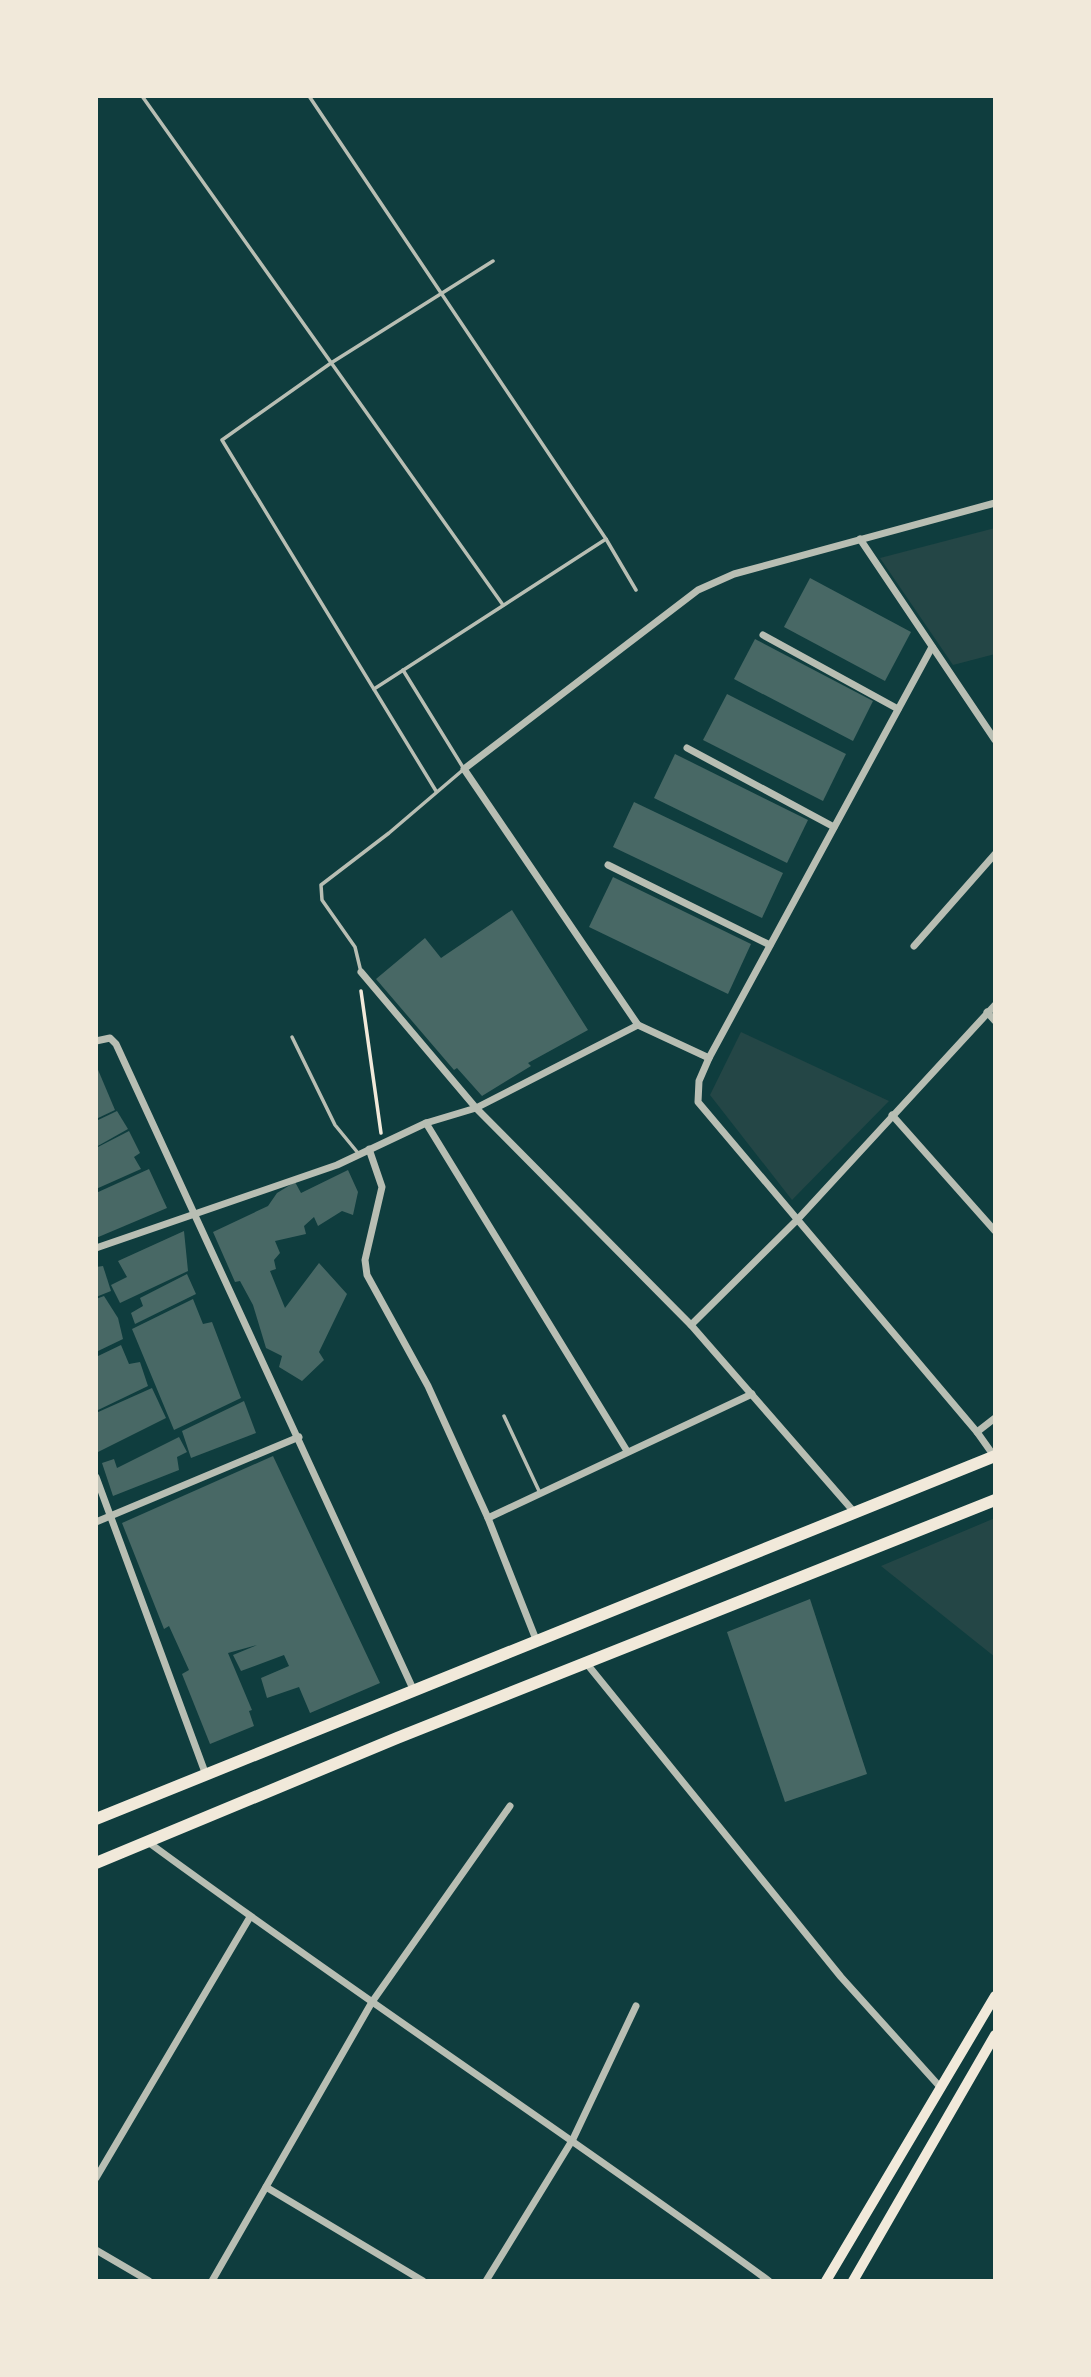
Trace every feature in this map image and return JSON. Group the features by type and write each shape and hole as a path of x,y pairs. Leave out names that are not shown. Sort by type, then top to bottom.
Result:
{"highway":[{"path":"96,1819 995,1456"},
{"path":"97,1864 397,1738 995,1500"}],"main road":[{"path":"826,2281 995,1996"},
{"path":"853,2281 994,2037"}],"street":[{"path":"709,1058 638,1025 464,769 698,590 734,574 995,503"},
{"path":"860,539 995,740"},
{"path":"763,635 898,709"},
{"path":"932,647 709,1058 699,1081 698,1102 995,1456"},
{"path":"687,748 834,827"},
{"path":"914,946 995,854"},
{"path":"608,865 770,945"},
{"path":"361,972 476,1108 691,1325 855,1513"},
{"path":"691,1325 798,1219 995,1005"},
{"path":"988,1012 995,1021"},
{"path":"96,1248 197,1215 360,1154 426,1123 476,1108 638,1025"},
{"path":"96,1041 110,1038 116,1044 414,1691"},
{"path":"892,1115 995,1231"},
{"path":"426,1123 627,1451"},
{"path":"369,1149 382,1187 366,1260 367,1275 428,1386 488,1518 537,1642"},
{"path":"488,1518 752,1394"},
{"path":"977,1432 995,1418"},
{"path":"96,1522 299,1437"},
{"path":"96,1477 113,1515 206,1775"},
{"path":"587,1664 841,1977 941,2088"},
{"path":"212,2281 372,2002 510,1806"},
{"path":"148,1842 250,1917 573,2139 769,2281"},
{"path":"96,2178 250,1917"},
{"path":"486,2281 573,2139 636,2006"},
{"path":"266,2187 423,2281"},
{"path":"96,2250 149,2281"}],"lane":[{"path":"142,96 503,605"},
{"path":"309,96 606,538 636,590"},
{"path":"436,791 222,440 331,363 493,261"},
{"path":"374,689 606,538"},
{"path":"361,972 355,947 322,900 321,885 390,833 464,769 403,670"},
{"path":"292,1037 335,1125 360,1154"},
{"path":"504,1416 540,1493"}],"path":[{"path":"361,972 361,1007 383,1143"}],"shaded area":[{"path":"995,528 995,654 953,665 880,558"},
{"path":"741,1032 889,1101 792,1200 710,1095"},
{"path":"995,1518 995,1657 881,1566"}],"building":[{"path":"810,578 911,632 885,681 784,627"},
{"path":"755,639 873,701 853,741 734,679"},
{"path":"727,694 846,754 823,801 703,740"},
{"path":"675,754 808,820 787,863 654,798"},
{"path":"634,802 783,873 762,918 613,847"},
{"path":"613,877 751,944 728,994 589,927"},
{"path":"512,910 588,1030 528,1063 531,1066 482,1096 457,1068 454,1070 376,979 425,938 441,958"},
{"path":"96,1065 115,1110 96,1119"},
{"path":"117,1111 128,1129 96,1147 96,1121"},
{"path":"129,1131 140,1153 134,1157 141,1169 96,1189 96,1148"},
{"path":"149,1169 167,1208 96,1238 96,1193"},
{"path":"348,1170 358,1192 353,1215 342,1211 318,1226 314,1217 304,1226 306,1234 275,1241 280,1253 274,1260 276,1269 270,1271 285,1308 319,1263 347,1294 319,1352 324,1360 302,1381 279,1367 282,1356 266,1348 253,1305 240,1281 235,1282 213,1232 268,1206 277,1193 295,1182 301,1193"},
{"path":"184,1231 188,1271 120,1303 111,1285 127,1277 118,1261"},
{"path":"103,1266 111,1291 96,1297 96,1267"},
{"path":"187,1274 196,1294 135,1324 131,1313 143,1306 140,1298"},
{"path":"104,1296 118,1318 123,1339 96,1352 96,1299"},
{"path":"193,1299 203,1324 212,1322 241,1398 174,1430 132,1329"},
{"path":"121,1345 129,1364 140,1362 148,1386 96,1411 96,1357"},
{"path":"152,1388 166,1418 96,1453 96,1413"},
{"path":"244,1401 256,1433 191,1458 182,1431"},
{"path":"179,1437 187,1452 177,1457 179,1470 113,1496 102,1463 114,1459 117,1468"},
{"path":"273,1456 380,1683 310,1713 299,1687 267,1698 261,1678 289,1666 284,1655 241,1671 233,1655 257,1645 228,1653 252,1710 249,1711 254,1726 210,1744 182,1674 189,1670 169,1626 164,1629 122,1523"},
{"path":"810,1599 867,1774 785,1802 727,1632"}]}
